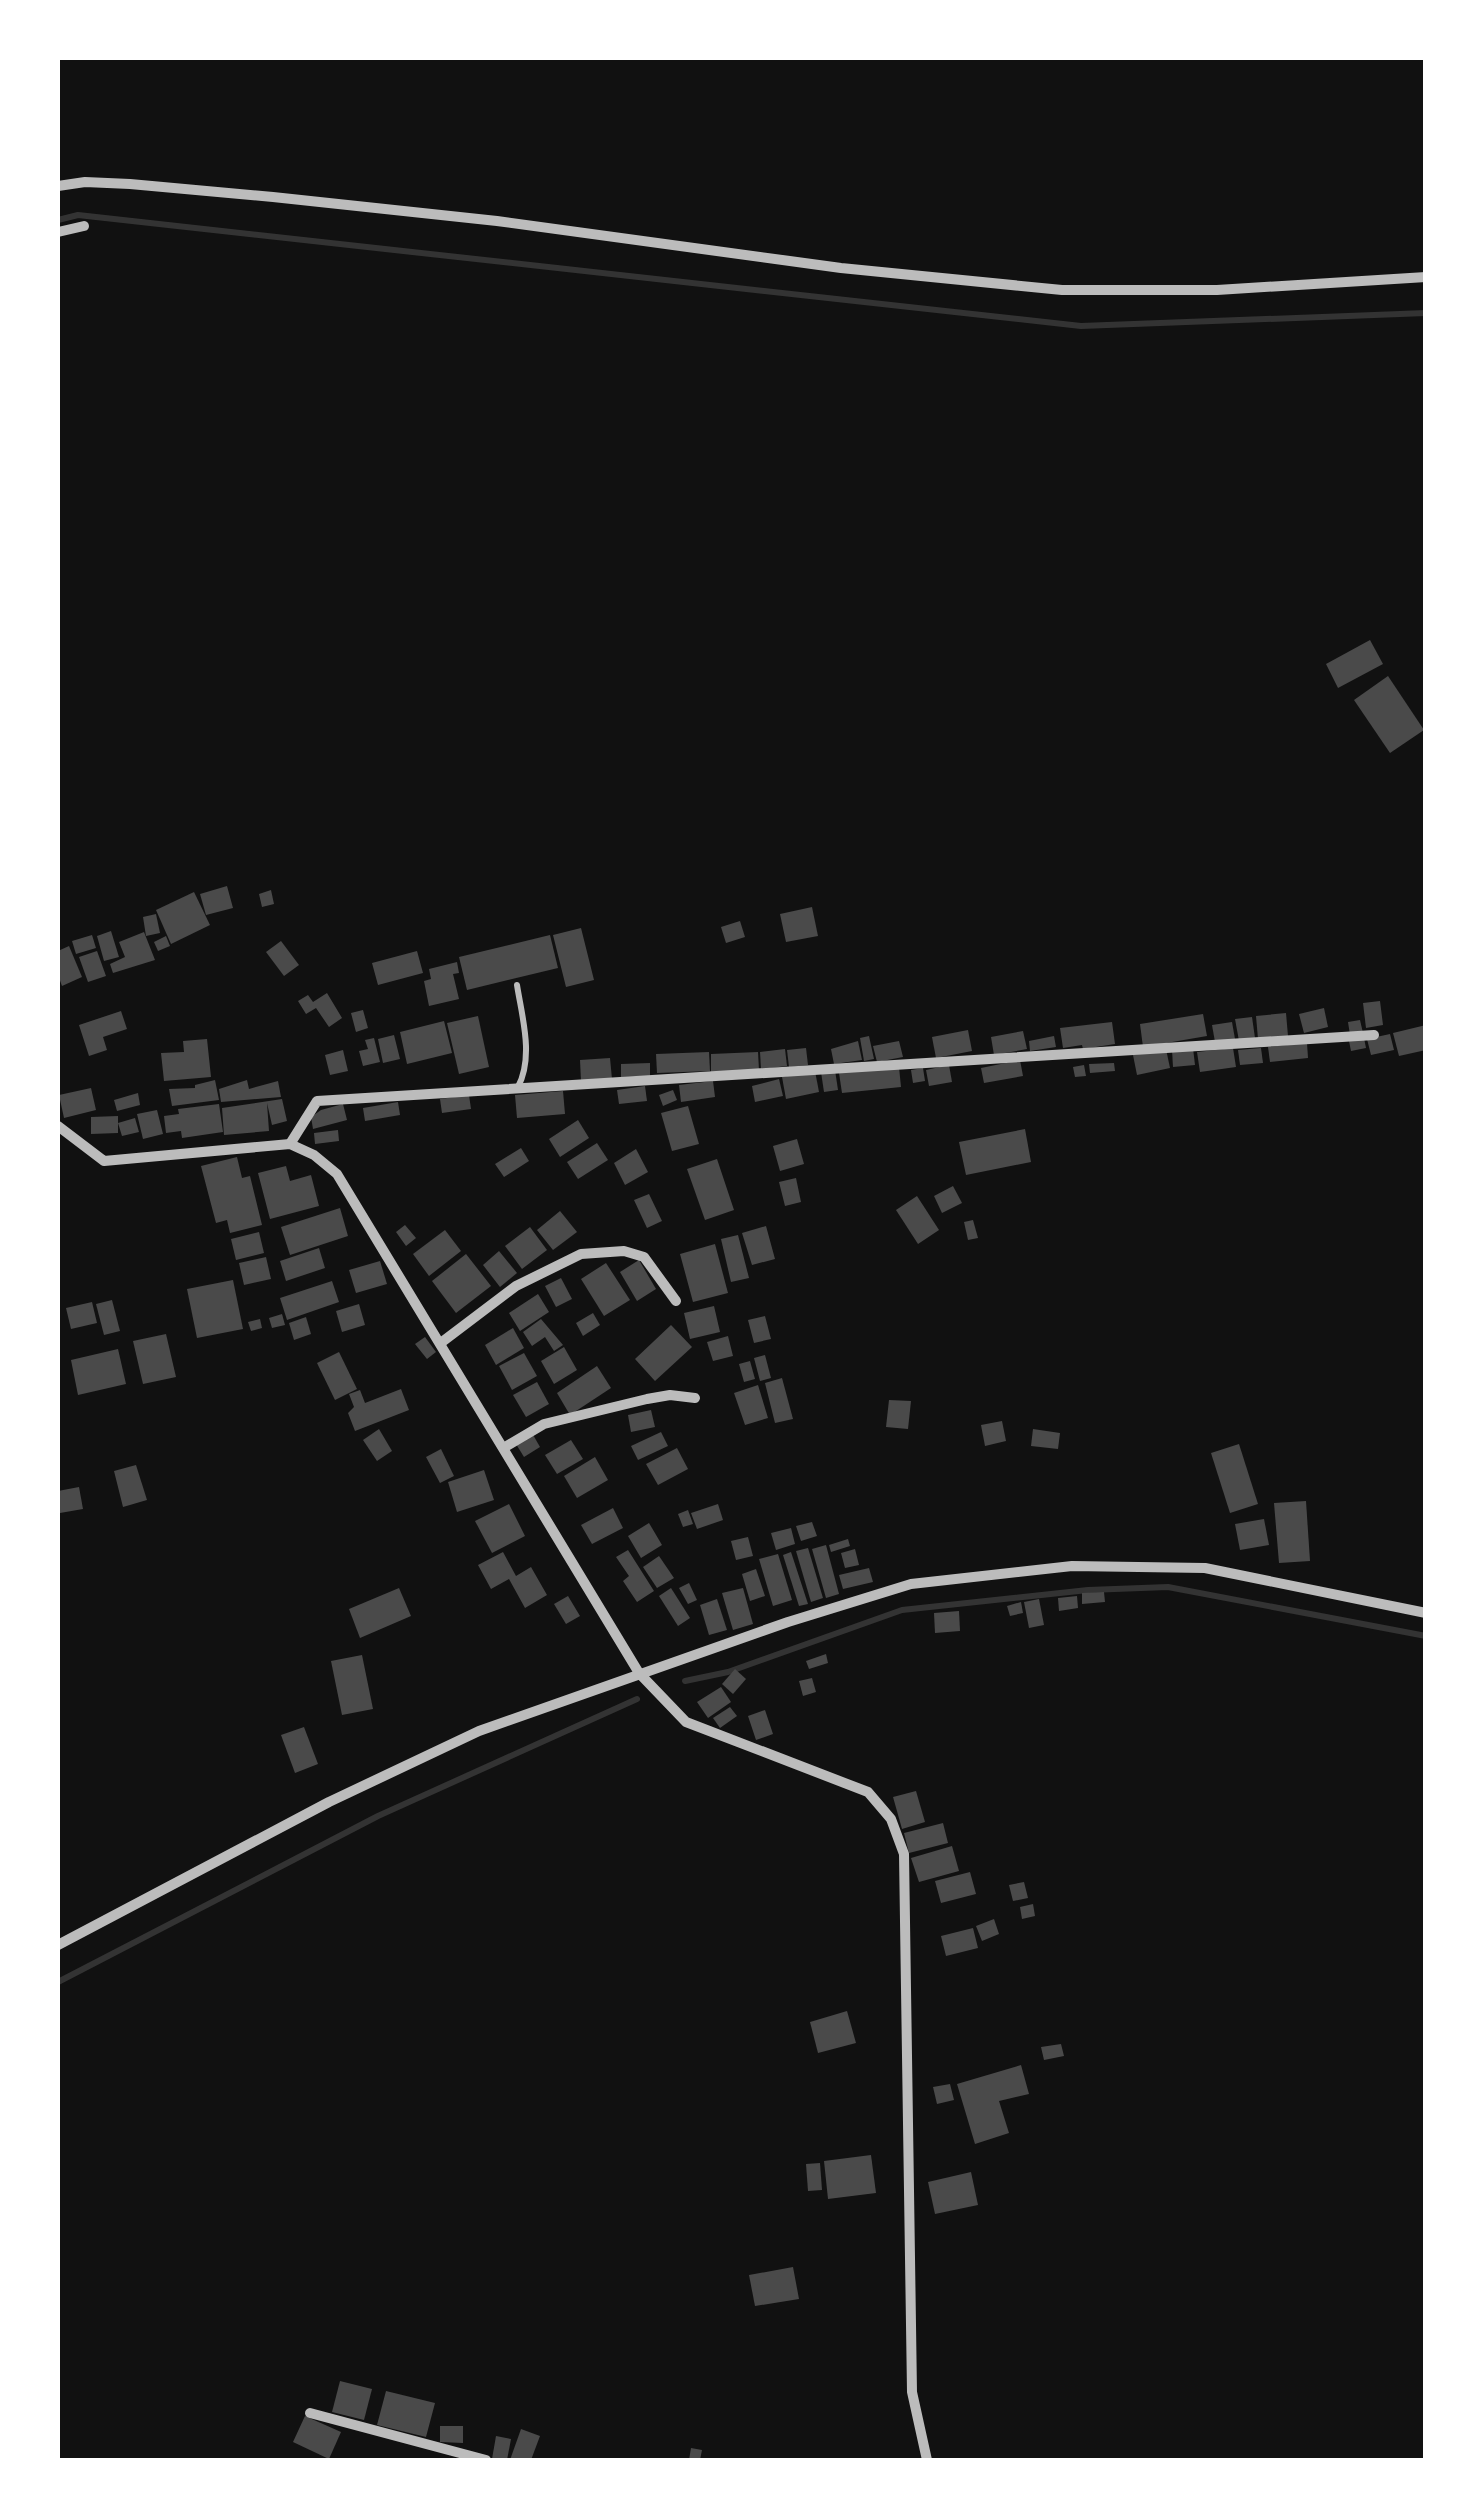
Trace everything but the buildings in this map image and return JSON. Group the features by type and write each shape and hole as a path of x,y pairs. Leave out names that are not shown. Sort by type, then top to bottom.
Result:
{"street":[{"path":"58,186 85,182 130,184 310,201 497,221 840,268 1062,290 1272,288 1426,276"},
{"path":"58,232 84,226"},
{"path":"290,1144 317,1101 1374,1035"},
{"path":"58,1126 104,1161 290,1144 314,1155 337,1174 640,1673 686,1722 868,1792 891,1819 904,1854 912,2392 927,2460"},
{"path":"442,1342 516,1286 581,1254 624,1251 644,1257 676,1301"},
{"path":"505,1447 544,1424 659,1397 696,1398"},
{"path":"58,1946 330,1802 462,1739 640,1673 910,1584 1072,1566 1205,1568 1426,1613"},
{"path":"310,2413 486,2460"}],"lane":[{"path":"517,984 526,1049 524,1074 518,1086"}],"waterway":[{"path":"58,220 78,215 1081,326 1426,313"},
{"path":"685,1681 728,1672 902,1610 1088,1590 1168,1587 1426,1636"},
{"path":"58,1982 378,1816 637,1699"}]}
